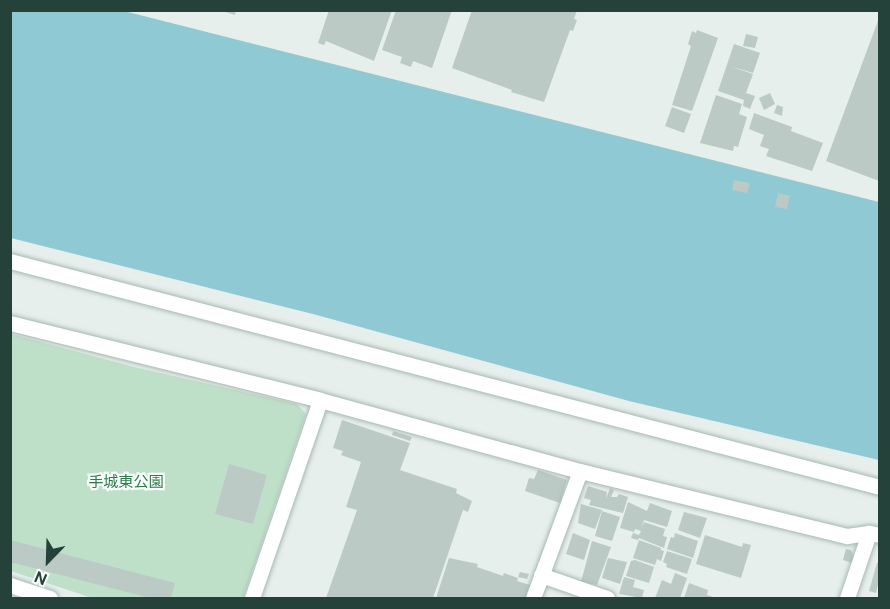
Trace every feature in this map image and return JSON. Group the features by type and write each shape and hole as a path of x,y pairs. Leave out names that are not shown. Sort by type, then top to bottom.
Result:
{"street":[{"path":"10,261 879,487"},
{"path":"10,323 320,400 580,471 847,536 874,534 847,598"},
{"path":"252,598 320,400"},
{"path":"533,598 580,471"},
{"path":"541,575 607,598"},
{"path":"10,585 50,598"}],"green space":[{"name":"手城東公園","path":"11,334 134,367 297,404 306,414 243,598 92,598 11,571"}],"water":[{"path":"10,11 124,11 879,202 879,460 629,401 313,314 11,238"}],"building":[{"path":"219,10 236,10 235,15"},
{"path":"329,10 392,10 374,61 326,41 324,45 318,43"},
{"path":"396,10 452,10 432,68 413,61 411,67 400,63 402,57 382,50"},
{"path":"472,10 577,10 574,19 577,20 573,31 570,30 544,102 511,92 512,90 452,68"},
{"path":"879,18 879,181 826,161"},
{"path":"697,30 718,38 692,111 672,105 691,46 688,44 692,31 696,33"},
{"path":"746,34 758,37 755,48 743,46"},
{"path":"734,44 760,53 753,73 729,66 753,74 746,93 755,96 750,109 743,106 744,100 718,91"},
{"path":"770,93 775,104 764,110 759,98"},
{"path":"716,95 742,104 739,114 747,117 738,147 734,146 733,151 700,143"},
{"path":"777,105 783,107 782,116 774,113"},
{"path":"672,107 691,114 684,133 665,126"},
{"path":"754,113 792,127 791,131 823,143 812,171 766,156 769,149 760,146 764,135 749,129"},
{"path":"734,180 750,183 747,193 732,190"},
{"path":"778,193 790,196 787,209 775,207"},
{"path":"342,420 410,443 400,470 457,489 456,493 472,501 468,512 463,510 433,598 326,598 357,510 346,507 361,462 341,455 343,451 333,448"},
{"path":"393,431 412,437 410,441 392,435"},
{"path":"229,464 267,475 253,524 215,514"},
{"path":"538,470 567,480 560,503 525,491 529,478 534,479"},
{"path":"588,486 607,492 606,499 610,488 614,490 611,497 617,497 619,494 628,497 623,513 589,505 591,500 584,498"},
{"path":"628,502 647,511 650,503 672,511 667,527 644,520 641,528 644,522 665,529 663,536 667,537 664,548 639,538 638,540 631,538 633,533 639,535 641,531 635,529 634,532 620,528"},
{"path":"581,504 602,510 595,529 578,523"},
{"path":"602,511 620,517 612,541 595,536"},
{"path":"684,512 707,518 700,538 678,530"},
{"path":"573,533 590,540 584,560 566,554"},
{"path":"675,533 698,541 693,558 667,549"},
{"path":"705,535 742,547 743,543 751,545 741,578 696,564"},
{"path":"10,540 175,583 171,598 150,598 10,562"},
{"path":"639,540 661,548 664,551 661,561 657,559 655,565 633,558"},
{"path":"592,541 611,547 597,585 581,582"},
{"path":"846,549 851,550 854,557 852,563 843,560"},
{"path":"667,551 692,559 687,574 666,567 667,564 663,562"},
{"path":"449,558 478,564 477,567 503,576 504,573 518,578 517,581 530,585 526,598 436,598"},
{"path":"608,558 627,562 620,584 602,578"},
{"path":"635,560 654,567 649,583 626,576 631,561"},
{"path":"877,563 879,563 879,580 876,593 869,591"},
{"path":"520,572 529,574 527,579 518,577"},
{"path":"675,573 687,578 680,598 655,598 662,580 671,584"},
{"path":"624,577 635,580 633,587 644,590 642,598 619,594"},
{"path":"689,583 708,590 707,595 716,598 684,598"}]}
